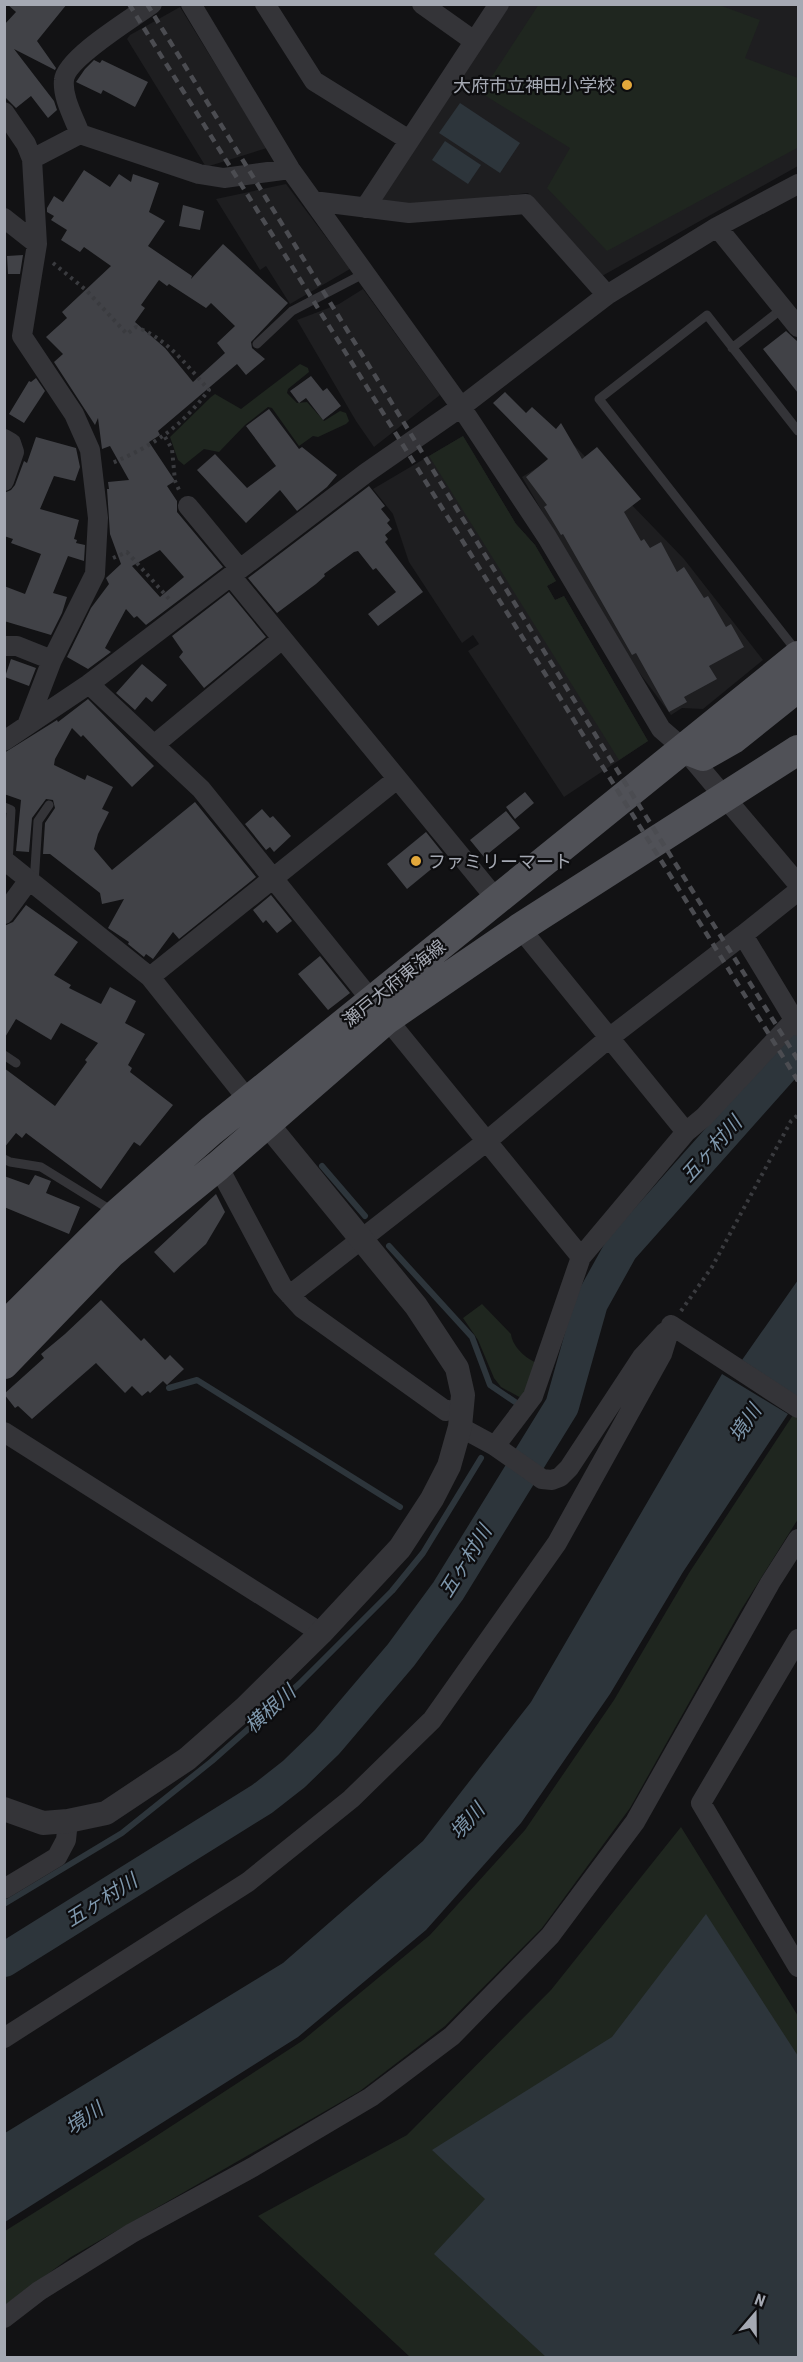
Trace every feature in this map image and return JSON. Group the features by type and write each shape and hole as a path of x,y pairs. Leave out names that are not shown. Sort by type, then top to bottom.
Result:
{"main road":[{"name":"瀬戸大府東海線","path":"4,1327 117,1214 258,1112 379,1010 497,900 798,654"},
{"path":"684,749 703,756 733,739 798,687"},
{"name":"瀬戸大府東海線","path":"379,1010 520,928 798,750"},
{"name":"瀬戸大府東海線","path":"4,1364 111,1253 218,1167 258,1112"}],"street":[{"path":"80,134 67,98 64,80 69,67 85,52 152,4"},
{"path":"190,4 290,169 461,407 547,537 661,729 684,749 798,884"},
{"path":"265,4 314,81 409,140"},
{"path":"422,4 474,42"},
{"path":"365,208 499,4"},
{"path":"4,112 26,144 32,159 37,246 13,336 74,414 90,450 98,518 95,574 52,660 27,725"},
{"path":"32,159 80,134 200,174 224,178 290,169"},
{"path":"4,741 89,684 366,473 461,407 607,295 717,227 798,184"},
{"path":"313,201 409,213 526,204 607,295"},
{"path":"4,218 37,246"},
{"path":"717,227 798,327"},
{"path":"4,439 11,443 14,452 4,481"},
{"path":"188,506 282,639 497,900"},
{"path":"154,745 282,639"},
{"path":"4,646 17,646 52,660"},
{"path":"89,684 201,789 581,1257"},
{"path":"150,977 397,779"},
{"path":"4,1809 43,1823 68,1821 106,1813 187,1759 245,1708 321,1633 400,1548 419,1521 449,1466 461,1417 463,1395 457,1368 416,1306 150,977 6,861"},
{"path":"4,915 31,882"},
{"path":"290,1295 487,1141 609,1038 798,891"},
{"path":"520,928 686,1132"},
{"path":"499,1448 533,1396 581,1257 686,1132 704,1117 797,1021 743,935"},
{"path":"218,1167 282,1286 302,1308 446,1411 461,1417 542,1479 552,1480 560,1477 569,1468 642,1357 671,1325"},
{"path":"671,1325 798,1408"},
{"path":"4,2038 248,1882 351,1799 432,1720 557,1543 662,1354 671,1325"},
{"path":"4,1432 321,1633"},
{"path":"4,2318 39,2291 132,2233 254,2167 371,2097 452,2036 550,1936 635,1822 764,1594 798,1539"},
{"path":"798,1639 701,1803 798,1967"},
{"path":"4,1889 57,1857 66,1840 68,1821"}],"lane":[{"path":"258,344 292,311 365,273"},
{"path":"732,348 783,308"},
{"path":"798,431 707,315 599,399 798,654"},
{"path":"31,882 38,821 50,805"},
{"path":"4,807 11,810 6,861"},
{"path":"4,1055 16,1063"},
{"path":"4,1159 41,1167 117,1214"}],"path":[{"path":"37,246 86,290 127,334 136,327 152,333 168,345 209,390 194,410 165,436 137,453 92,471"},
{"path":"165,436 172,449 175,481 188,506"},
{"path":"95,566 127,552 182,613"},
{"path":"671,1325 712,1267 790,1121 798,1114"}],"shaded area":[{"name":"大府市立神田小学校","path":"539,4 719,5 760,20 745,58 798,78 797,148 607,251 547,188 570,148 481,93"},
{"name":"大府市立神田小学校","path":"509,5 798,5 798,166 602,276 528,193 408,207 378,201"},
{"path":"180,7 267,148 206,167 127,39 130,35"},
{"path":"286,184 350,269 290,304 266,266 260,270 216,199"},
{"path":"363,289 440,395 374,447 356,421 297,320 339,304"},
{"path":"300,364 308,368 309,372 288,389 287,393 297,403 307,402 324,421 340,411 346,413 349,421 346,424 318,437 313,436 299,446 272,408 268,407 245,425 219,452 204,449 184,465 178,460 170,437 211,397 215,394 241,409"},
{"path":"463,436 516,524 535,545 556,581 547,586 555,600 564,596 648,741 564,797 468,651 479,644 473,635 462,643 409,562 393,514 373,489"},
{"path":"463,436 516,524 535,545 556,581 547,586 555,600 564,596 648,741 619,760 429,456"},
{"path":"574,445 684,559 763,660 703,709 682,708 671,715 626,655 522,477"},
{"path":"482,1304 511,1334 520,1352 537,1363 523,1399 501,1387 494,1378 478,1340 463,1318"},
{"path":"793,1415 798,1418 798,1519 741,1610 630,1808 542,1928 445,2026 360,2091 71,2257 5,2305 5,2231 302,2041 430,1935 525,1830 614,1700 689,1573"},
{"path":"681,1827 798,2016 798,2357 410,2357 258,2216 407,2135 551,1990"}],"water":[{"path":"460,103 520,143 500,173 439,133"},
{"path":"445,141 481,165 468,184 432,160"},
{"path":"798,1280 798,1397 742,1360"},
{"name":"境川","path":"722,1374 788,1414 683,1572 610,1694 521,1823 426,1930 298,2037 5,2222 5,2133 283,1963 423,1841 531,1702"},
{"path":"706,1914 798,2056 798,2357 546,2357 434,2254 485,2199 432,2150 612,2037"}],"building":[{"path":"7,4 67,4 37,41 56,68 55,70 14,49 54,101 57,110 48,118 31,96 16,108 4,96 4,25 16,12"},
{"path":"94,60 100,63 102,60 148,82 135,107 103,90 101,94 76,82"},
{"path":"84,170 110,187 119,174 131,182 133,174 159,183 149,212 165,221 148,246 192,276 191,279 223,244 288,303 251,342 252,348 265,359 246,375 237,364 158,431 160,435 149,442 175,481 167,486 177,501 177,512 223,567 146,625 137,616 134,618 126,609 105,648 111,652 88,669 67,657 91,608 109,584 106,578 121,564 110,534 107,489 109,489 108,482 129,480 110,446 102,449 98,418 95,425 54,362 63,354 46,337 67,318 62,312 111,266 84,247 80,252 61,240 67,230 51,220 54,216 47,212 47,208 54,196 63,202","holes":["159,280 206,308 211,303 235,326 217,343 225,353 193,382 165,348 135,322 145,308 141,305","160,550 184,577 160,597 132,566"]},
{"path":"183,205 204,211 200,230 179,226"},
{"path":"23,255 20,274 8,274 7,256"},
{"path":"786,331 798,342 798,393 763,349"},
{"path":"311,376 323,391 327,388 341,406 323,420 306,398 299,403 290,391"},
{"path":"36,378 45,391 24,423 9,414 29,381"},
{"path":"505,392 526,413 532,407 556,429 561,423 582,459 597,447 641,499 624,512 641,541 644,539 650,548 661,542 677,572 684,567 704,598 708,596 726,627 731,624 744,647 709,666 717,679 684,697 687,702 669,712 636,653 632,655 563,534 561,535 544,507 547,505 526,477 548,459 493,403"},
{"path":"269,409 299,449 302,447 337,475 327,487 297,511 280,490 246,523 197,470 215,454 247,488 276,466 246,426"},
{"path":"36,437 76,448 80,467 75,481 54,476 40,509 79,520 74,539 77,540 76,543 85,545 84,561 68,556 53,593 67,597 51,635 4,621 4,586 25,594 41,554 11,543 13,539 4,536 4,493 15,485 24,461 27,463"},
{"path":"369,486 385,506 381,509 390,520 387,523 392,529 385,535 388,539 385,542 423,592 378,626 368,614 396,592 376,568 373,570 358,551 324,574 325,576 316,584 277,613 248,578"},
{"path":"229,592 266,637 204,688 179,657 183,652 172,636"},
{"path":"11,659 36,668 29,686 5,677"},
{"path":"142,664 167,685 152,702 146,697 135,710 116,693"},
{"path":"88,699 154,766 132,787 83,735 81,737 72,728 55,759 54,765 85,780 87,775 113,787 102,809 109,812 98,834 94,849 112,870 195,802 256,877 179,939 173,932 153,959 146,954 144,957 128,944 129,942 108,928 124,899 102,904 100,893 50,854 43,854 45,823 55,808 53,800 46,799 32,818 29,852 16,851 21,800 4,794 4,753 57,720 58,722"},
{"path":"525,792 534,803 515,819 506,807"},
{"path":"262,809 270,818 273,816 291,836 274,852 270,847 266,850 245,824"},
{"path":"506,811 520,828 484,857 470,840"},
{"path":"426,832 446,857 407,889 387,864"},
{"path":"271,895 292,921 277,933 266,920 263,923 253,910"},
{"path":"26,905 78,942 54,975 71,985 69,988 101,1004 110,987 136,1001 125,1023 145,1034 128,1065 132,1068 130,1072 173,1105 140,1146 134,1142 101,1189 26,1133 22,1138 16,1133 4,1148 4,1068 55,1106 98,1043 61,1023 51,1040 16,1019 4,1039 4,926 13,922"},
{"path":"320,956 350,993 328,1010 298,974"},
{"path":"35,1175 51,1181 46,1193 80,1207 69,1234 4,1207 4,1176 29,1185"},
{"path":"216,1194 225,1212 206,1244 174,1273 154,1252"},
{"path":"101,1300 141,1341 144,1338 165,1360 170,1355 184,1369 167,1385 163,1381 150,1393 148,1391 142,1396 132,1386 125,1393 96,1363 32,1419 18,1406 15,1408 4,1394 44,1358 41,1354"}],"waterway":[{"name":"五ヶ村川","path":"4,1960 262,1799 294,1774 327,1742 401,1655 448,1591 562,1406 591,1303 621,1249 798,1050"},
{"name":"横根川","path":"322,1166 365,1216"},
{"name":"横根川","path":"389,1246 472,1337 490,1385 518,1404"},
{"path":"169,1388 197,1380 400,1507"},
{"name":"横根川","path":"4,1904 122,1833 212,1761 299,1684 392,1591 423,1553 481,1458"}],"railway":[{"path":"129,4 798,1081"},
{"path":"147,4 609,757 798,1060"}],"place":[{"name":"大府市立神田小学校","path":"627,85"},
{"name":"ファミリーマート","path":"416,861"}]}
